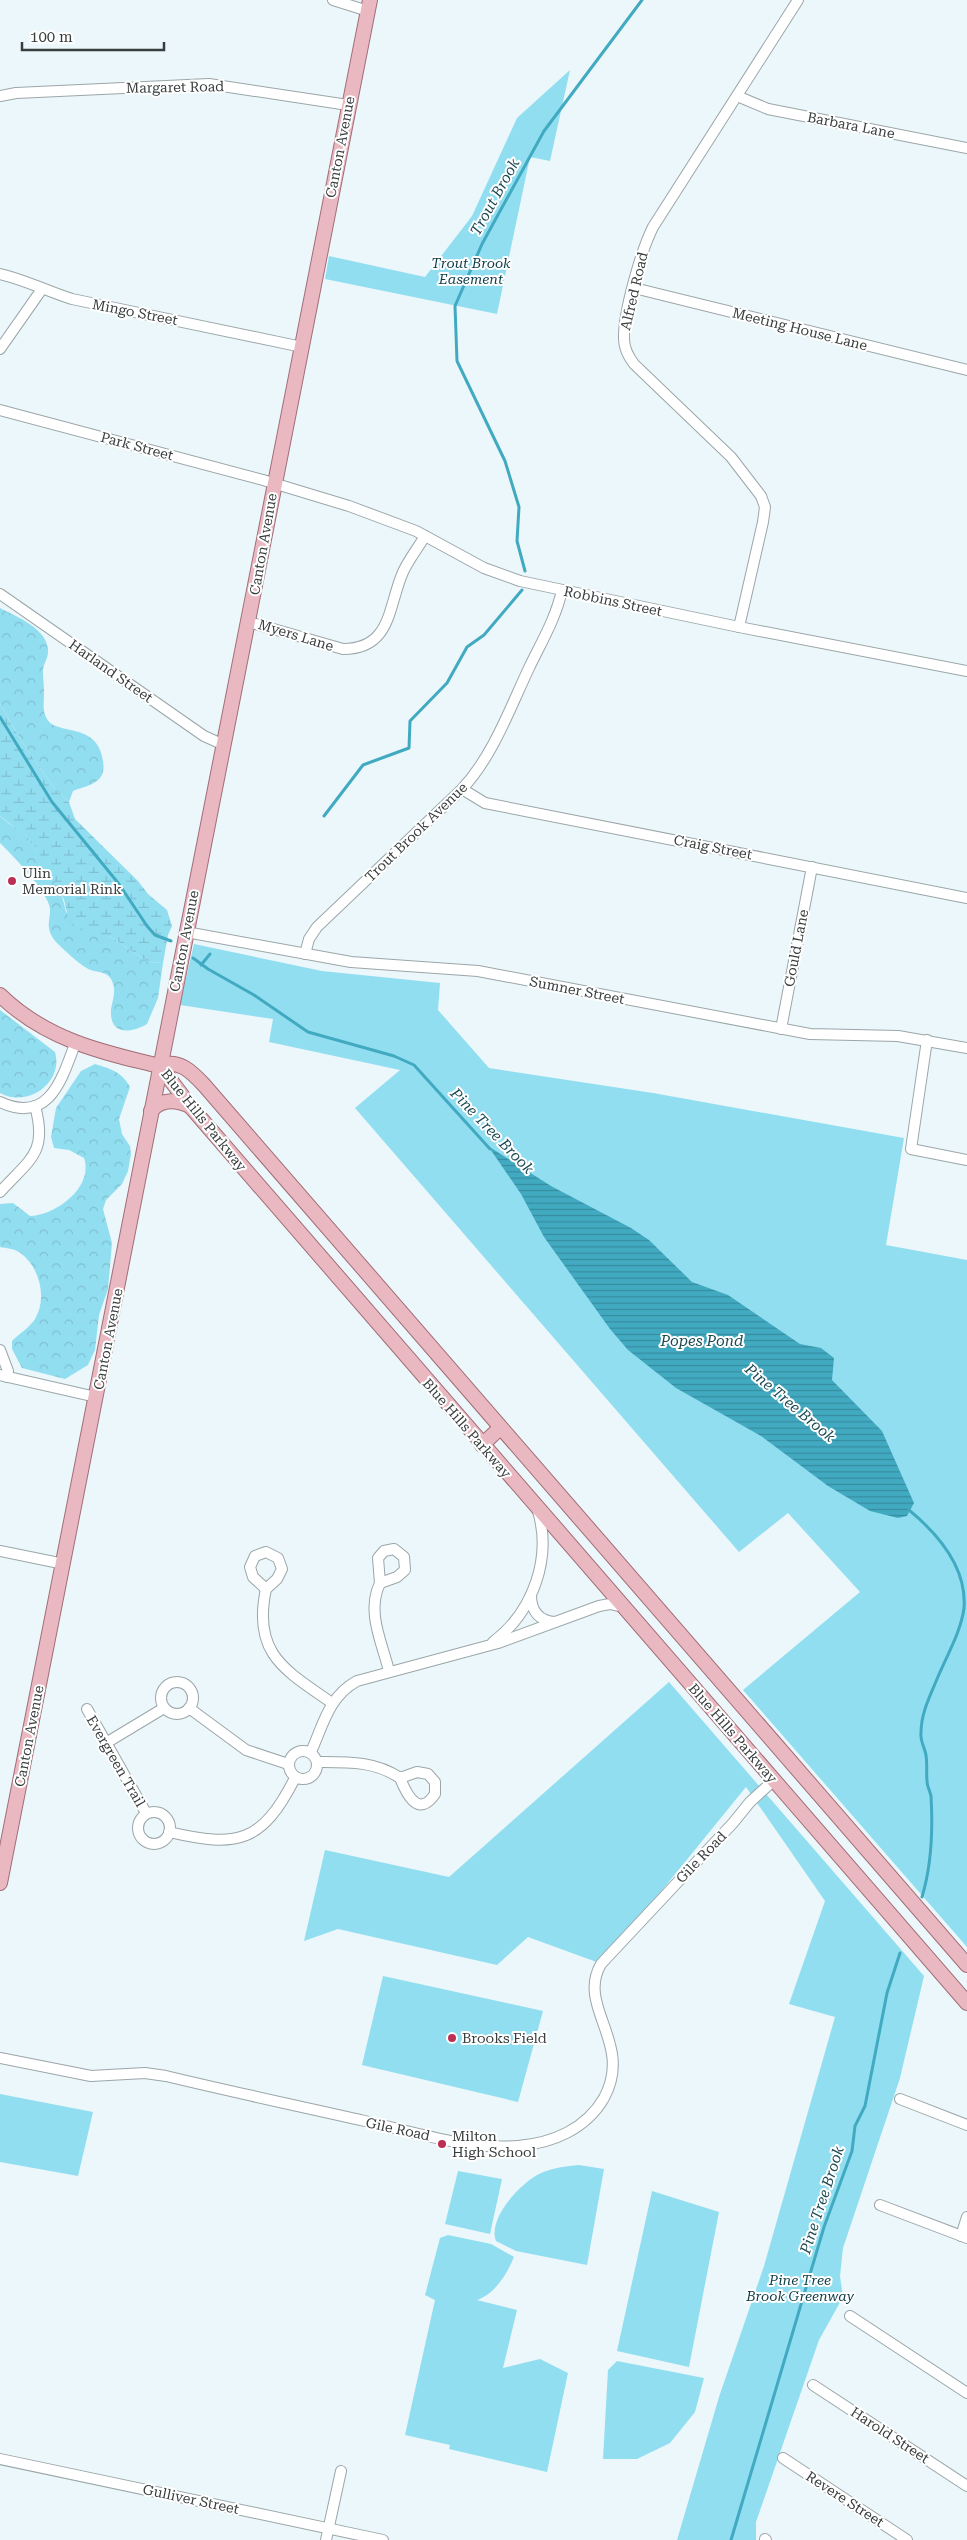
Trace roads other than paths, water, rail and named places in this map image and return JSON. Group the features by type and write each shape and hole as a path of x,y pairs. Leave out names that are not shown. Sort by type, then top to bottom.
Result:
{"main road":[{"name":"Canton Avenue","path":"0,1883 3,1857 64,1564 186,932 249,622 273,498 274,483 369,5"},
{"path":"0,995 36,1025 75,1044 160,1066"},
{"name":"Blue Hills Parkway","path":"967,1965 204,1085 192,1072 178,1064 169,1063 160,1066 190,1106 967,2003"},
{"path":"190,1106 187,1098 188,1091 194,1085 204,1085"},
{"path":"151,1111 167,1101 176,1101 190,1106"},
{"path":"482,1445 500,1428"}],"street":[{"path":"333,0 369,5"},
{"name":"Alfred Road","path":"739,627 763,522 764,501 754,485 735,462 638,368 628,355 624,331 642,254 653,227 798,0"},
{"name":"Margaret Road","path":"0,96 16,93 198,84 232,87 348,105"},
{"name":"Barbara Lane","path":"737,96 768,109 967,148"},
{"name":"Mingo Street","path":"0,274 31,282 42,289 78,301 302,347"},
{"name":"Meeting House Lane","path":"634,288 967,370"},
{"path":"0,349 42,289"},
{"name":"Park Street","path":"1,409 274,483"},
{"name":"Robbins Street","path":"274,483 362,510 425,536 496,573 562,590 739,627 967,671"},
{"name":"Myers Lane","path":"249,622 342,649 358,648 369,643 378,636 386,625 402,573 425,536"},
{"name":"Trout Brook Avenue","path":"305,954 309,939 322,922 462,789 476,773 504,720 555,612 562,590"},
{"name":"Harland Street","path":"0,594 204,736 224,745"},
{"name":"Craig Street","path":"462,789 471,797 484,802 967,898"},
{"name":"Gould Lane","path":"781,1030 812,866"},
{"name":"Sumner Street","path":"186,932 370,964 472,970 781,1030 819,1035 875,1035 928,1040 967,1048"},
{"path":"928,1040 911,1149 967,1160"},
{"path":"0,1102 16,1106 35,1106 50,1098 58,1088 75,1044"},
{"path":"0,1192 30,1159 39,1144 41,1129 35,1106"},
{"path":"0,1350 7,1367 4,1376 96,1397"},
{"path":"488,1646 512,1624 531,1595 539,1572 543,1548 542,1527 537,1508"},
{"path":"0,1551 64,1564"},
{"path":"380,1582 374,1598 373,1610 389,1671"},
{"path":"266,1589 262,1624 272,1654 283,1668 332,1703"},
{"path":"531,1595 532,1605 538,1616 546,1621 555,1622"},
{"path":"311,1752 332,1703 351,1684 389,1671 488,1646 599,1606 610,1604 623,1607"},
{"path":"176,1683 184,1685 190,1691 192,1700 189,1708 178,1714 170,1713 164,1708 161,1700 162,1692 167,1686 176,1683"},
{"path":"106,1743 164,1708"},
{"path":"189,1708 246,1750 288,1764"},
{"name":"Evergreen Trail","path":"87,1709 146,1813"},
{"path":"305,1751 311,1752 318,1762 317,1769 312,1775 304,1779 295,1778 289,1772 288,1764 296,1754 305,1751"},
{"path":"318,1762 368,1764 383,1768 400,1778"},
{"path":"170,1832 215,1841 243,1837 255,1831 270,1818 295,1778"},
{"name":"Gile Road","path":"0,2058 91,2076 145,2073 166,2076 419,2134 475,2144 517,2146 553,2138 572,2130 590,2116 603,2099 610,2081 613,2062 612,2048 594,1992 596,1975 601,1964 733,1823 750,1802 774,1780"},
{"name":"Evergreen Trail","path":"156,1811 164,1815 169,1822 170,1832 160,1843 152,1844 144,1841 139,1835 137,1827 139,1819 146,1813 156,1811"},
{"path":"900,2098 967,2125"},
{"path":"880,2205 964,2237 967,2217"},
{"path":"850,2316 965,2387"},
{"name":"Harold Street","path":"813,2385 967,2486"},
{"name":"Revere Street","path":"783,2458 907,2540"},
{"name":"Gulliver Street","path":"0,2459 383,2540"},
{"path":"326,2540 341,2471"}],"water":[{"name":"Popes Pond","path":"488,1146 551,1186 631,1228 649,1240 692,1282 728,1295 800,1344 821,1348 834,1358 832,1380 882,1431 914,1503 907,1516 898,1518 870,1511 828,1486 761,1436 676,1388 628,1350 610,1329 544,1237 521,1194"}],"waterway":[{"name":"Trout Brook","path":"525,571 517,541 519,507 505,461 457,361 455,306 482,244 544,131 642,0"},
{"name":"Trout Brook","path":"324,816 363,765 409,748 410,721 447,683 467,647 484,635 522,590"},
{"name":"Pine Tree Brook","path":"0,717 52,802 119,884 147,926 155,935 171,941"},
{"name":"Trout Brook","path":"201,965 210,954"},
{"name":"Pine Tree Brook","path":"193,958 208,969 254,995 308,1032 394,1056 414,1065 490,1149"},
{"name":"Pine Tree Brook","path":"909,1510 940,1541 948,1553 956,1566 964,1593 964,1608 960,1626 929,1698 921,1726 921,1738 927,1762 927,1783 931,1796 932,1821 930,1860 922,1897"},
{"name":"Pine Tree Brook","path":"731,2540 824,2227 852,2151 855,2126 865,2106 887,1993 900,1953"}],"place":[{"name":"Ulin Memorial Rink","path":"12,881"},
{"name":"Brooks Field","path":"452,2038"},
{"name":"Milton High School","path":"442,2144"}],"park label":[{"name":"Trout Brook Easement","path":"471,272"},
{"name":"Pine Tree Brook Greenway","path":"800,2288"}]}
